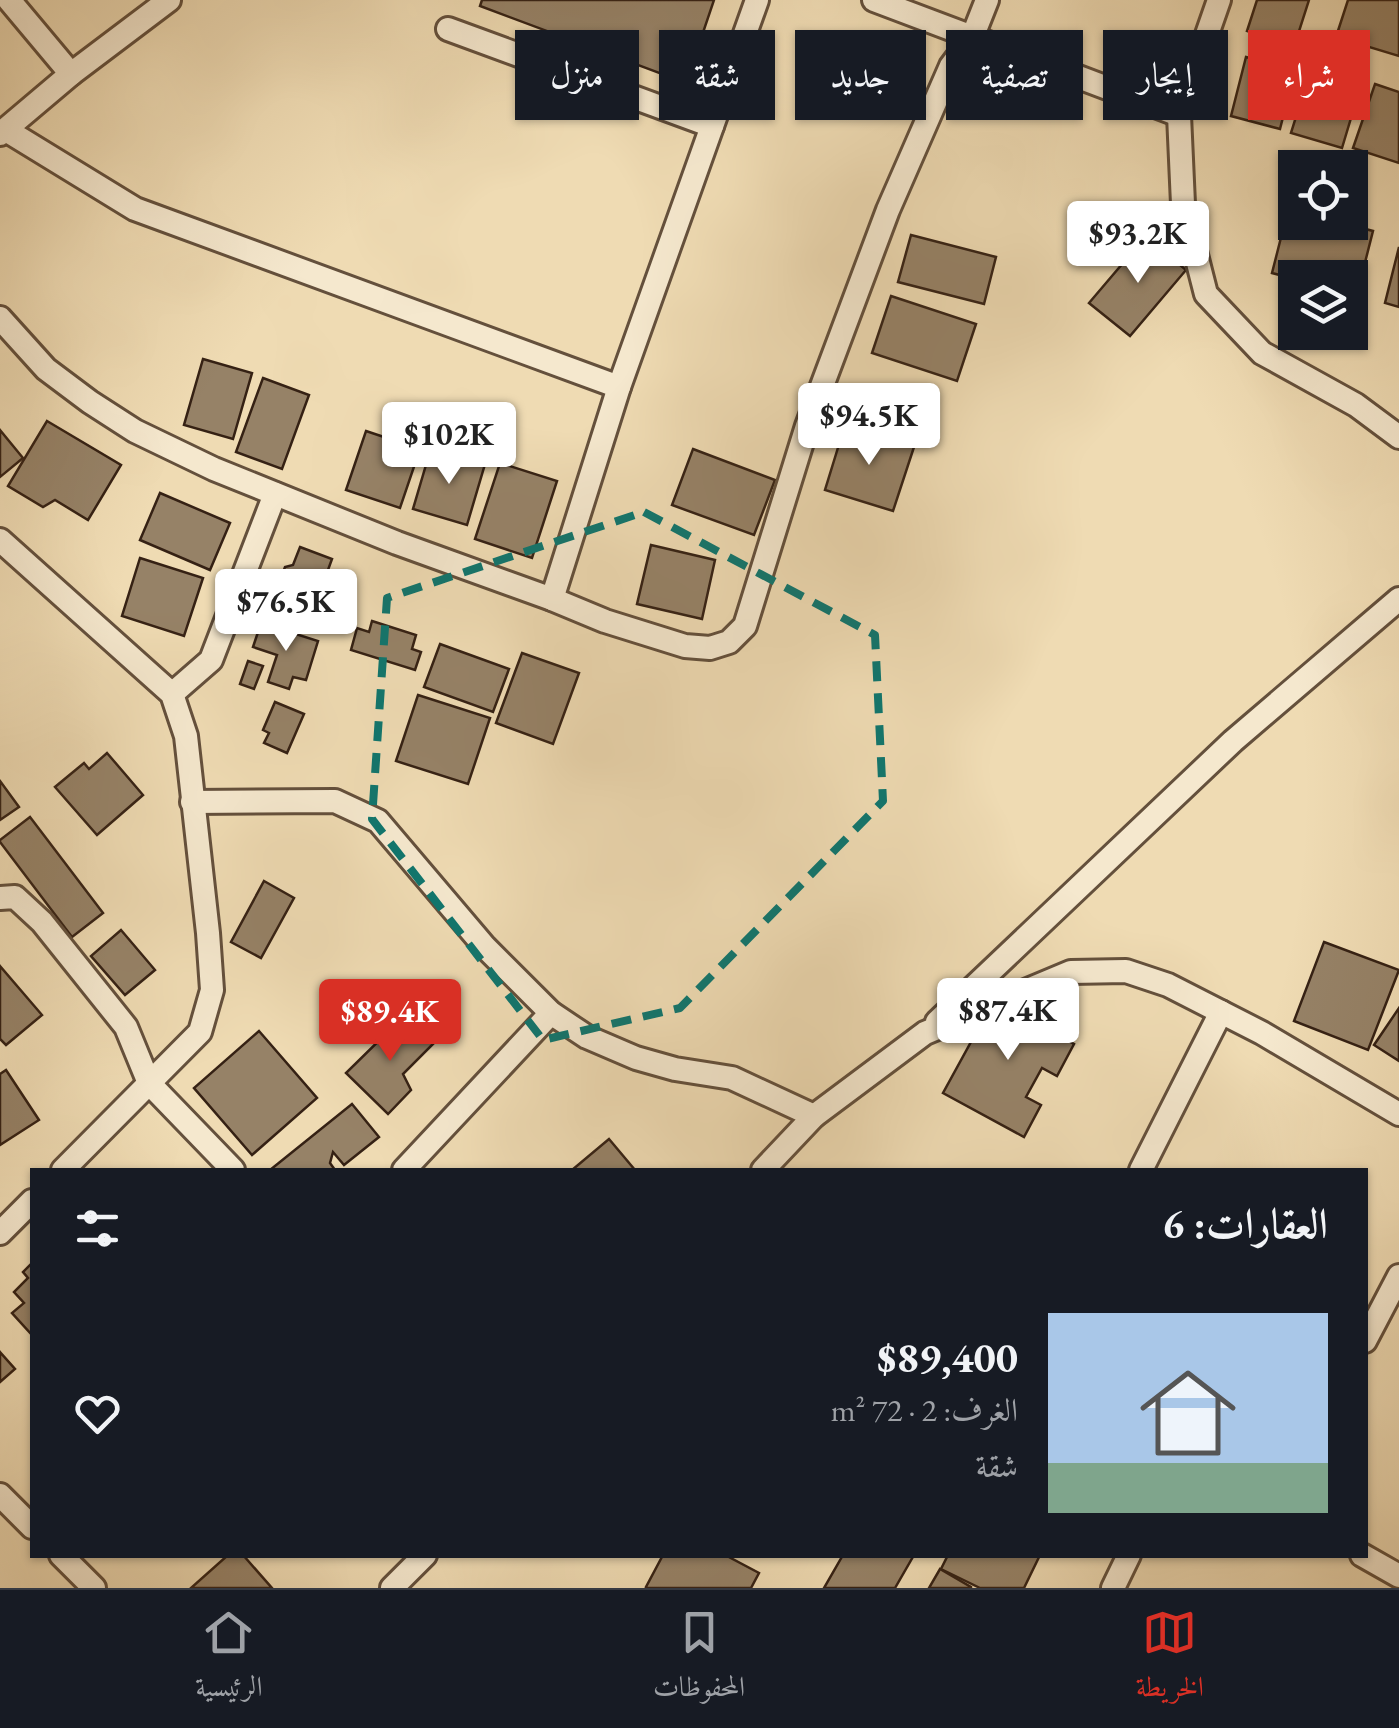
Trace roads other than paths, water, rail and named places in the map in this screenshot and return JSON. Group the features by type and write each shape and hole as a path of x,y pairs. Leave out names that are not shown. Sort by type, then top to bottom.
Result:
{"street":[{"path":"8,0 72,74"},
{"path":"169,0 3,132 135,208 620,387"},
{"path":"552,599 620,387 758,0"},
{"path":"874,0 951,30"},
{"path":"975,30 987,0"},
{"path":"1209,30 1220,0"},
{"path":"448,29 712,126"},
{"path":"0,318 46,369 120,422 168,448 397,544 604,621 685,646 710,648 729,642 745,626 807,426 888,210 946,80"},
{"path":"1178,120 1183,204 1206,294 1262,353 1356,406 1399,438"},
{"path":"172,694 210,660 275,494"},
{"path":"0,540 172,694 186,736 212,990 200,1032 65,1168"},
{"path":"766,1168 814,1116 925,1033 1234,742 1399,599"},
{"path":"192,802 335,801 378,822 484,947 551,1013 588,1037 636,1058 732,1078 814,1116"},
{"path":"5,892 42,922 126,1027 148,1083 231,1168"},
{"path":"925,1033 1072,972 1126,971 1168,985 1262,1033 1399,1114"},
{"path":"1142,1168 1221,1012"},
{"path":"406,1168 551,1013"},
{"path":"0,1233 30,1202"},
{"path":"1368,1335 1399,1276"},
{"path":"0,1495 30,1525"},
{"path":"64,1558 94,1588"},
{"path":"392,1588 422,1558"},
{"path":"1113,1588 1128,1558"},
{"path":"1367,1558 1399,1576"}]}
